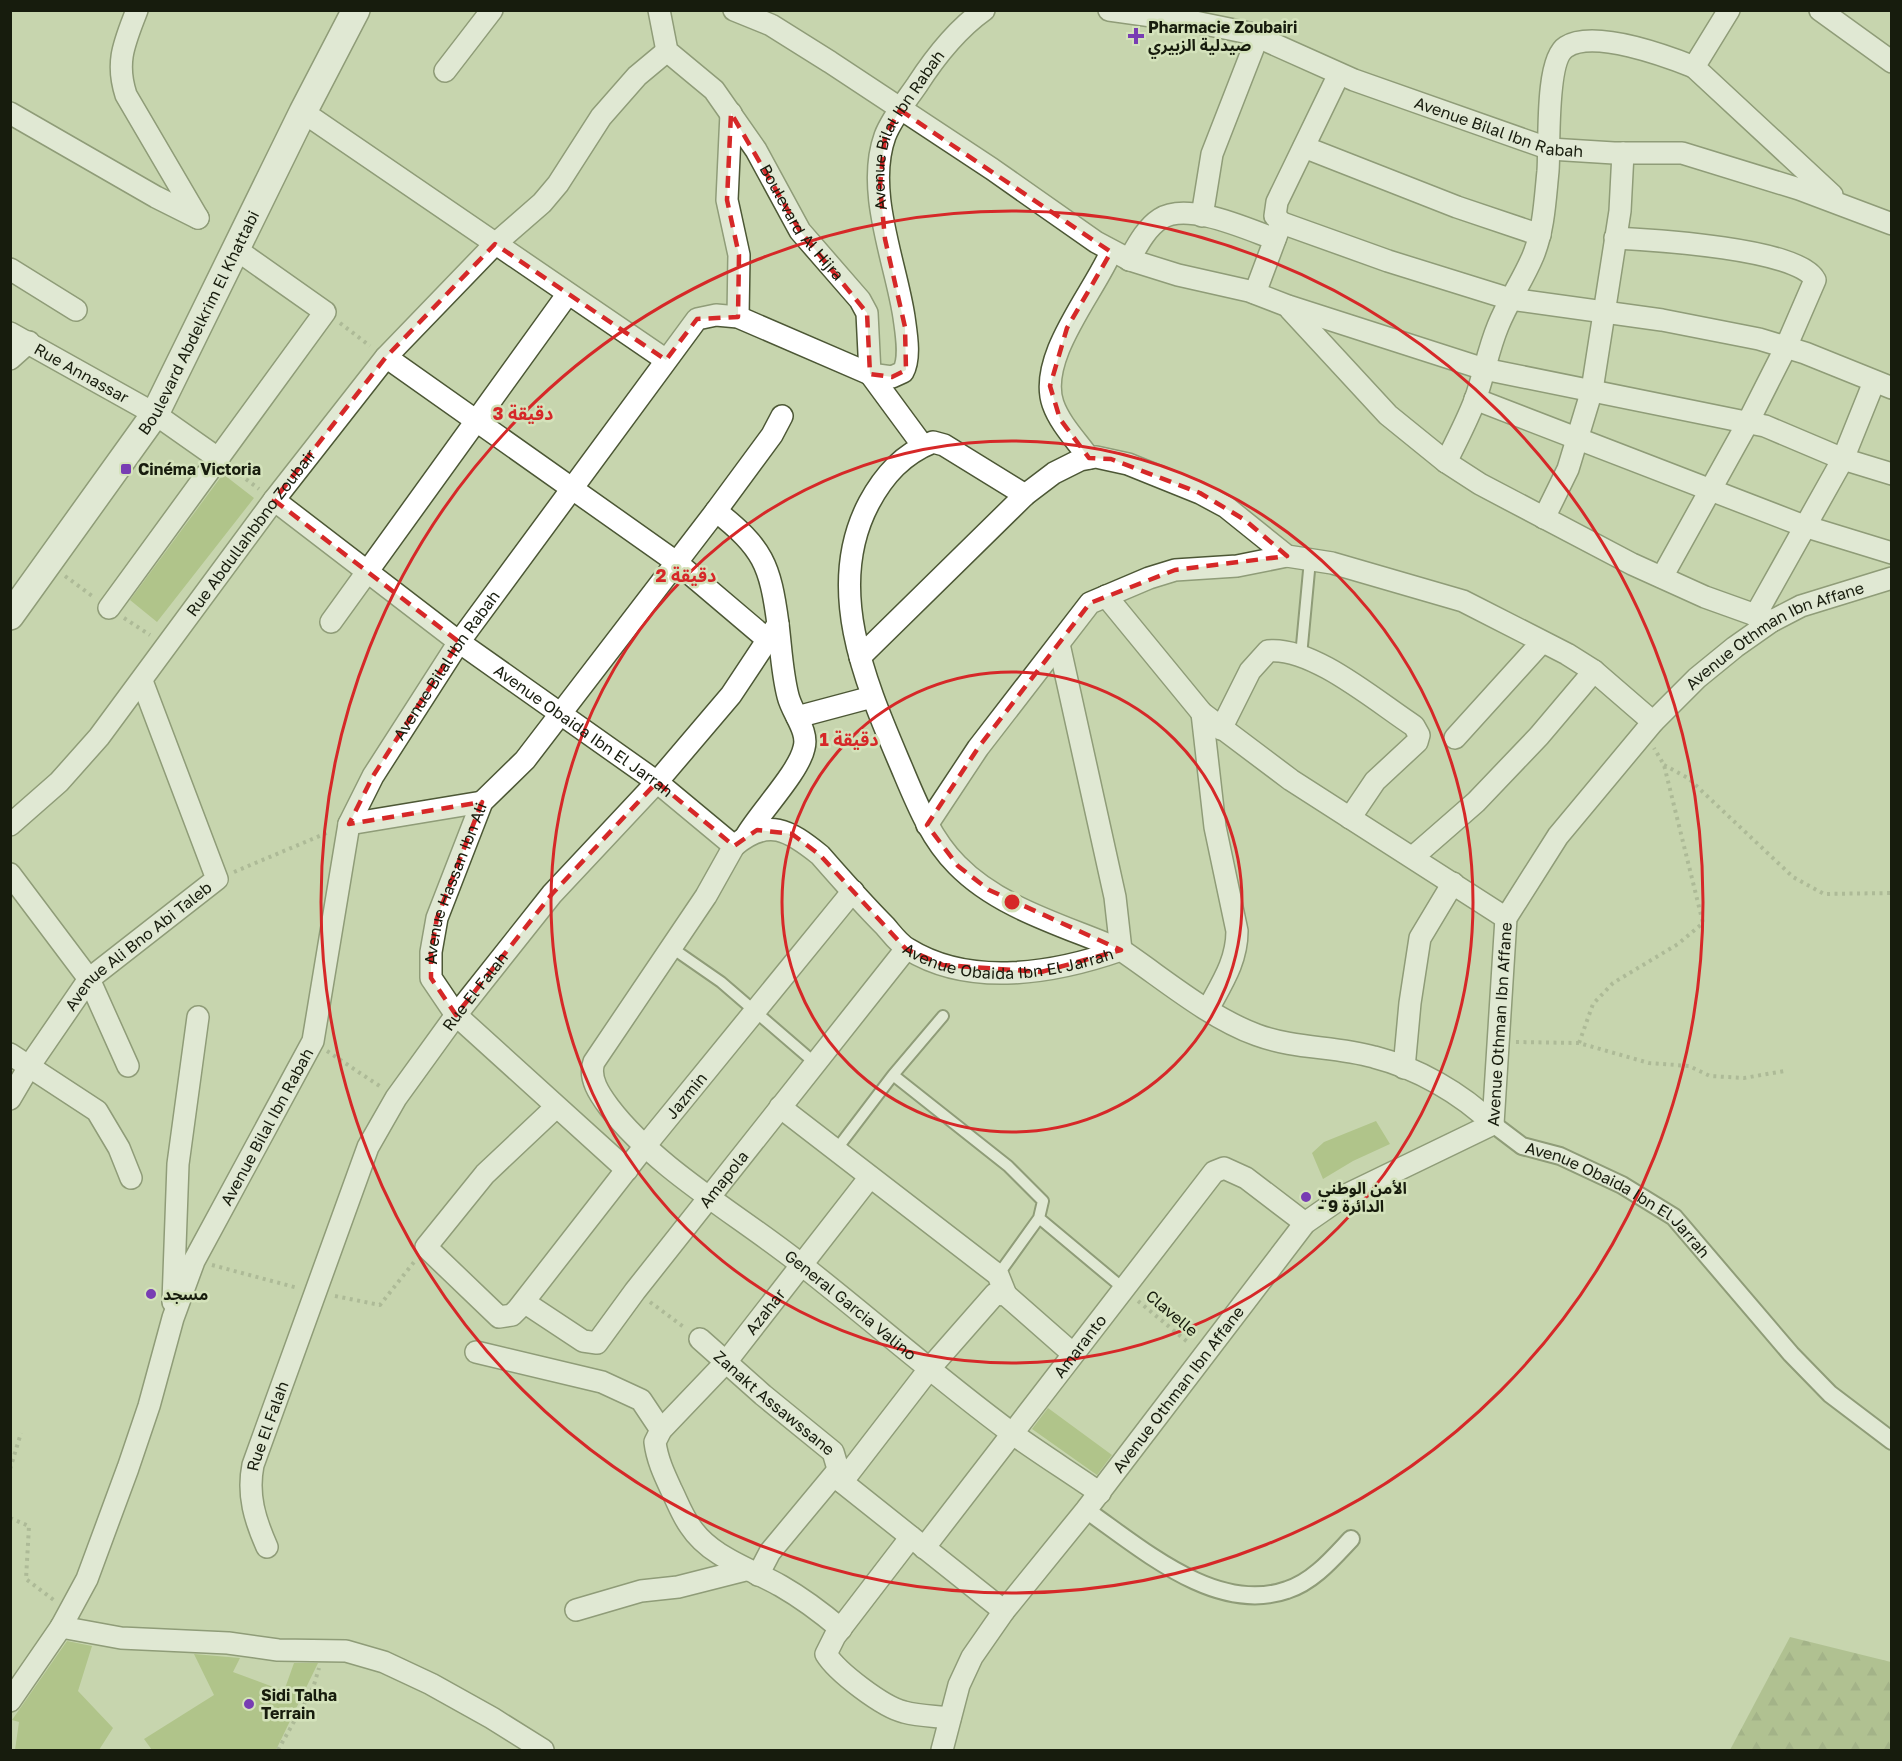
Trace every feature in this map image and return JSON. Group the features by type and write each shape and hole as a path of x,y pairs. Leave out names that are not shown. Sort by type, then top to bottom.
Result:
{"street":[{"path":"10,113 156,197 198,218 126,94 120,76 125,41 137,10"},
{"name":"Boulevard Abdelkrim El Khattabi","path":"10,616 18,589 48,564 155,414 303,112 356,10"},
{"path":"445,71 492,10"},
{"path":"659,10 667,51"},
{"path":"734,10 771,25 992,169 1120,256 1255,293 1288,306 1484,369 1765,426 1843,459 1892,474"},
{"name":"Avenue Bilal Ibn Rabah","path":"10,1701 61,1627 87,1579 117,1502 149,1406 173,1318 194,1261 313,1041 349,824 373,776 459,642 696,319 716,315 738,317 870,374 892,377 903,372 906,367 905,327 900,289 885,239 880,186 885,136 933,60 965,23 984,10"},
{"name":"Avenue Bilal Ibn Rabah","path":"1109,10 1195,22 1258,36 1339,74 1550,148 1623,153 1682,153 1843,205 1892,224"},
{"path":"1694,67 1729,10"},
{"path":"1820,10 1892,62"},
{"path":"1202,216 1212,154 1258,36"},
{"path":"1446,462 1475,399 1498,325 1530,263 1540,235 1550,148 1552,76 1560,54 1566,47 1580,42 1618,44 1646,49 1694,67 1804,172 1843,205"},
{"name":"Boulevard Al Hijra","path":"667,51 714,90 756,150 800,231 860,300 867,313 870,374"},
{"name":"Rue Abdullahbbno Zoubair","path":"10,825 59,782 99,737 274,500 386,357 495,244 542,203 558,184 607,110 637,76 667,51"},
{"path":"1255,293 1279,231 1274,209 1339,74"},
{"path":"303,112 567,295 666,360"},
{"path":"730,112 727,200 739,255 738,317"},
{"path":"1304,147 1458,207 1540,235"},
{"path":"1544,518 1580,439 1592,390 1620,211 1623,153"},
{"path":"1089,458 1060,419 1052,403 1050,386 1066,328 1101,276 1159,220 1174,213 1279,231 1388,261 1510,299 1662,320 1750,337 1786,347 1883,385 1804,526 1763,619 1662,577 1480,484 1446,462 1388,415 1288,306"},
{"path":"1615,238 1720,246 1770,258 1806,270 1813,276 1814,282 1786,347 1747,424 1712,491 1662,577"},
{"path":"109,608 325,312 237,250"},
{"path":"10,269 76,310"},
{"path":"331,622 567,295"},
{"path":"10,359 20,337"},
{"name":"Rue Annassar","path":"20,337 155,414"},
{"path":"386,357 474,422 573,489 773,632"},
{"path":"870,374 923,446"},
{"path":"1475,399 1804,526 1892,553"},
{"path":"155,414 219,459"},
{"name":"Avenue Hassan Ibn Ali","path":"627,1170 456,1015 430,978 431,952 437,918 482,802 520,767 716,511 771,435 782,416"},
{"path":"1025,495 944,445 933,442 923,446 898,462 881,480 860,520 851,561 848,602 860,657 872,697 927,825 958,866 989,890 1016,906 1121,950 1115,897 1059,644"},
{"path":"860,657 1025,495 1054,473 1089,458 1111,459 1200,493 1245,520 1287,556"},
{"name":"Avenue Obaida Ibn El Jarrah","path":"274,500 459,642 562,712 740,841 768,829 792,834 820,855 906,948 943,965 1005,972 1041,972 1072,966 1121,950 1235,1026 1284,1044 1374,1057 1404,1068 1449,1090 1477,1109 1522,1146 1560,1156 1622,1185 1674,1217 1791,1354 1830,1394 1892,1441"},
{"path":"716,511 747,535 758,550 774,594 773,632"},
{"path":"927,825 978,748 1090,603 1176,570 1237,566 1287,556 1332,563 1453,597 1594,671 1648,727"},
{"name":"Avenue Othman Ibn Affane","path":"942,1750 959,1685 972,1657 1004,1611 1100,1492 1305,1223 1344,1196 1493,1124 1506,918 1558,836 1648,727 1697,678 1763,619 1828,596 1892,578"},
{"path":"1106,596 1202,713 1221,729 1291,780 1413,856 1506,918"},
{"name":"General Garcia Valino","path":"773,632 788,698 805,739 798,763 740,841 672,948 594,1062 592,1076 609,1107 645,1146 709,1198 801,1265 1013,1434 1100,1492"},
{"name":"Rue El Falah","path":"267,1547 258,1527 250,1482 253,1465 368,1147 396,1098 456,1015 552,894 657,782 731,695 773,632"},
{"path":"1455,738 1542,642"},
{"path":"1221,729 1250,671 1268,651 1281,650 1301,656 1361,690 1418,730 1417,742 1380,776 1350,818"},
{"path":"1413,856 1476,802 1539,736 1594,671"},
{"path":"142,681 218,879"},
{"path":"797,717 872,697"},
{"path":"1202,713 1215,827 1237,931 1237,948 1231,969 1208,1009"},
{"path":"349,824 482,802"},
{"path":"10,874 89,979 128,1066"},
{"name":"Avenue Ali Bno Abi Taleb","path":"10,1099 30,1065 89,979 218,879"},
{"path":"1404,1068 1410,1003 1420,938 1453,883"},
{"name":"Jazmin","path":"524,1302 645,1146 853,891"},
{"name":"Amapola","path":"524,1302 583,1341 594,1344 597,1342 906,948"},
{"path":"173,1318 178,1164 198,1017"},
{"path":"10,1054 97,1111 119,1148 131,1178"},
{"path":"524,1302 512,1315 499,1317 426,1247 485,1174 556,1107"},
{"path":"780,1107 998,1275 1006,1295 1072,1353"},
{"name":"Amaranto","path":"951,1718 902,1712 889,1706 833,1665 826,1654 841,1629 1013,1434 1072,1353 1214,1172 1224,1168 1246,1178 1305,1223"},
{"name":"Azahar","path":"661,1430 726,1362 870,1177"},
{"path":"576,1610 641,1591 678,1587 751,1572 841,1476 991,1297 998,1293 1006,1295"},
{"name":"Zanakt Assawssane","path":"700,1339 823,1442 833,1452 841,1476 1004,1611"},
{"path":"476,1352 602,1382 641,1400 661,1430 655,1442 656,1452 690,1527 722,1555 799,1598 841,1629"},
{"path":"1086,1510 1184,1577 1244,1596 1266,1596 1289,1590 1307,1580 1351,1539"},
{"path":"61,1627 129,1639 228,1643 278,1650 346,1651 384,1662 492,1718 543,1750"}],"lane":[{"path":"1301,656 1310,560"},
{"path":"672,948 721,982 815,1062"},
{"path":"836,1150 943,1016"},
{"path":"893,1076 1008,1166 1039,1194 1043,1201 1039,1218 998,1275"},
{"path":"1039,1218 1124,1289"}],"path":[{"path":"325,312 386,357"},
{"path":"219,459 274,500"},
{"path":"48,564 165,646"},
{"path":"1579,1043 1593,1004 1613,983 1642,963 1678,944 1703,923 1664,765 1648,727"},
{"path":"1664,765 1688,778 1793,876 1824,894 1892,893"},
{"name":"Avenue Ali Bno Abi Taleb","path":"218,879 349,824"},
{"path":"313,1041 396,1098"},
{"path":"1499,1041 1579,1043 1649,1063 1689,1066 1710,1076 1744,1078 1785,1071"},
{"path":"194,1261 316,1292 380,1305 426,1247"},
{"name":"Clavelle","path":"1124,1289 1204,1356"},
{"name":"Zanakt Assawssane","path":"635,1291 700,1339"},
{"path":"10,1469 21,1433"},
{"path":"10,1518 29,1526 26,1579 56,1602 72,1607"},
{"path":"279,1750 313,1688 325,1650"}],"highlighted area":[{"path":"900,110 1111,252 1067,328 1050,386 1060,419 1089,458 1111,459 1200,493 1245,520 1287,556 1175,570 1090,603 978,748 927,825 958,866 989,890 1121,950 1041,972 943,965 906,949 820,855 792,834 757,830 734,846 657,782 552,894 456,1015 431,978 431,952 437,918 482,802 349,824 373,776 459,642 274,500 386,357 495,244 666,360 697,319 738,317 739,255 727,200 731,113 800,231 867,313 870,374 892,377 906,370 905,327 885,239 880,186 885,136"}],"green space":[{"path":"1790,1637 1891,1662 1891,1750 1730,1750"}],"building":[{"path":"223,474 254,498 157,622 130,600"},
{"path":"1376,1121 1390,1144 1353,1161 1323,1179 1312,1153 1324,1142"},
{"path":"1048,1408 1112,1455 1097,1475 1032,1429"},
{"path":"67,1641 92,1646 78,1691 113,1728 99,1750 15,1750 19,1722 12,1720"},
{"name":"Sidi Talha Terrain","path":"194,1654 240,1658 233,1672 284,1691 294,1663 318,1663 276,1750 152,1750 144,1739 214,1695"}],"place":[{"name":"Pharmacie Zoubairi صيدلية الزبيري","path":"1136,36"},
{"name":"Cinéma Victoria","path":"126,469"},
{"name":"الأمن الوطني - الدائرة 9","path":"1306,1197"},
{"name":"مسجد","path":"151,1294"},
{"name":"Sidi Talha Terrain","path":"249,1704"}]}
